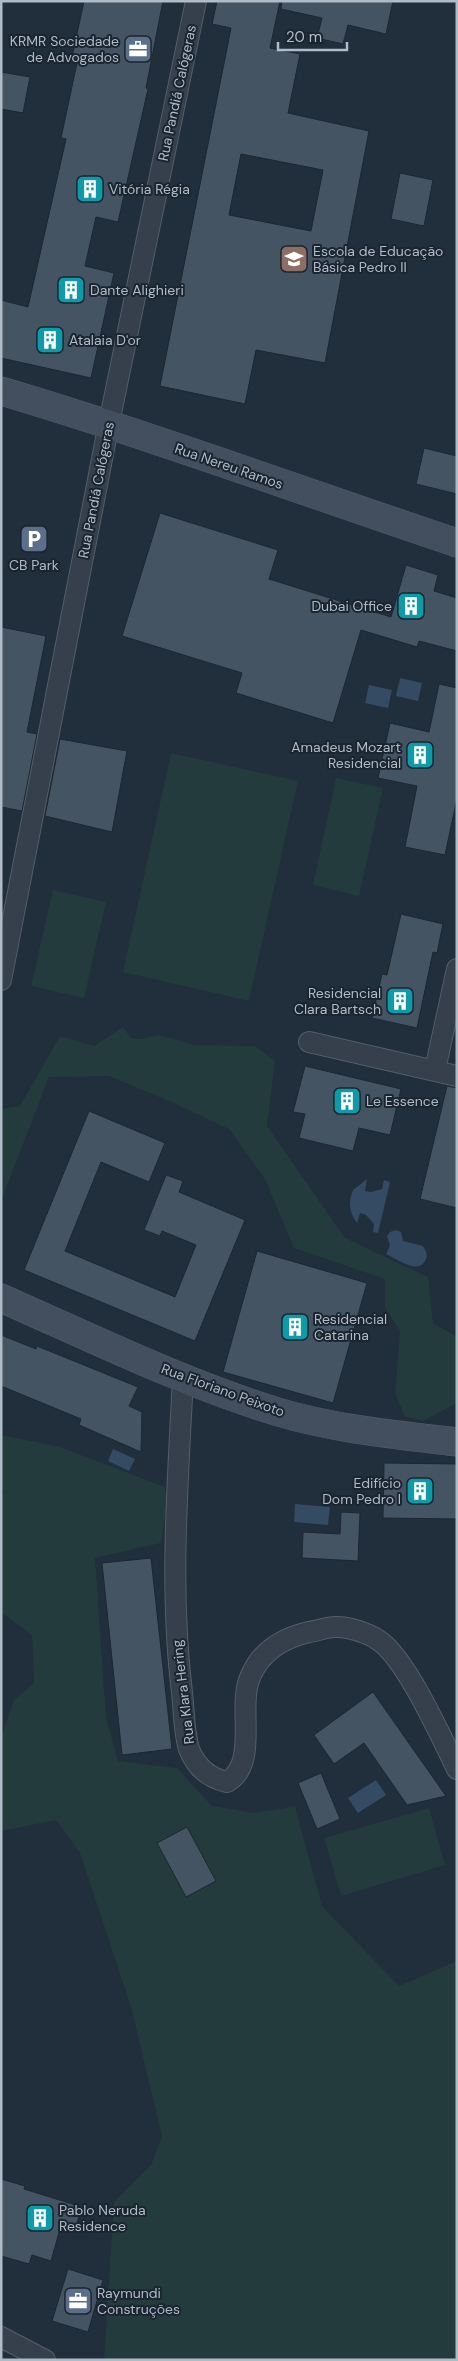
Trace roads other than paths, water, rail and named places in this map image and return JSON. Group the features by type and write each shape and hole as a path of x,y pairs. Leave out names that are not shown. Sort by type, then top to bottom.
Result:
{"main road":[{"name":"Rua Nereu Ramos","path":"1,391 109,423 249,473 457,543"},
{"name":"Rua Floriano Peixoto","path":"1,1298 183,1377 278,1412 336,1425 457,1442"}],"street":[{"name":"Rua Pandiá Calógeras","path":"1,980 109,423 196,1"},
{"path":"434,1070 457,969"},
{"path":"310,1042 457,1076"},
{"name":"Rua Klara Hering","path":"183,1377 175,1561 177,1647 189,1749 202,1770 214,1779 227,1782 236,1776 243,1765 246,1697 250,1676 263,1655 288,1636 336,1626 379,1640 401,1664 457,1769"},
{"path":"1,2337 45,2360"}],"water":[{"path":"400,678 422,683 418,701 396,696"},
{"path":"369,685 392,690 388,708 365,703"},
{"path":"367,1179 365,1191 371,1192 382,1189 384,1180 390,1182 378,1233 373,1232 374,1224 366,1215 360,1213 357,1223 351,1211 350,1199 353,1190"},
{"path":"396,1230 401,1232 403,1241 423,1246 427,1257 421,1265 412,1266 386,1254 390,1245 387,1236 390,1232"},
{"path":"113,1449 135,1459 129,1471 108,1461"},
{"path":"295,1504 330,1507 328,1525 294,1522"},
{"path":"376,1780 386,1795 358,1813 348,1798"}],"place":[{"name":"KRMR Sociedade de Advogados","path":"138,49"},
{"name":"Vitória Régia","path":"90,189"},
{"name":"Escola de Educação Básica Pedro II","path":"294,259"},
{"name":"Dante Alighieri","path":"71,290"},
{"name":"Atalaia D'or","path":"50,340"},
{"name":"CB Park","path":"34,539"},
{"name":"Dubai Office","path":"411,606"},
{"name":"Amadeus Mozart Residencial","path":"420,755"},
{"name":"Residencial Clara Bartsch","path":"400,1001"},
{"name":"Le Essence","path":"347,1101"},
{"name":"Residencial Catarina","path":"295,1327"},
{"name":"Edifício Dom Pedro I","path":"420,1491"},
{"name":"Pablo Neruda Residence","path":"40,2218"},
{"name":"Raymundi Construções","path":"78,2301"}]}
